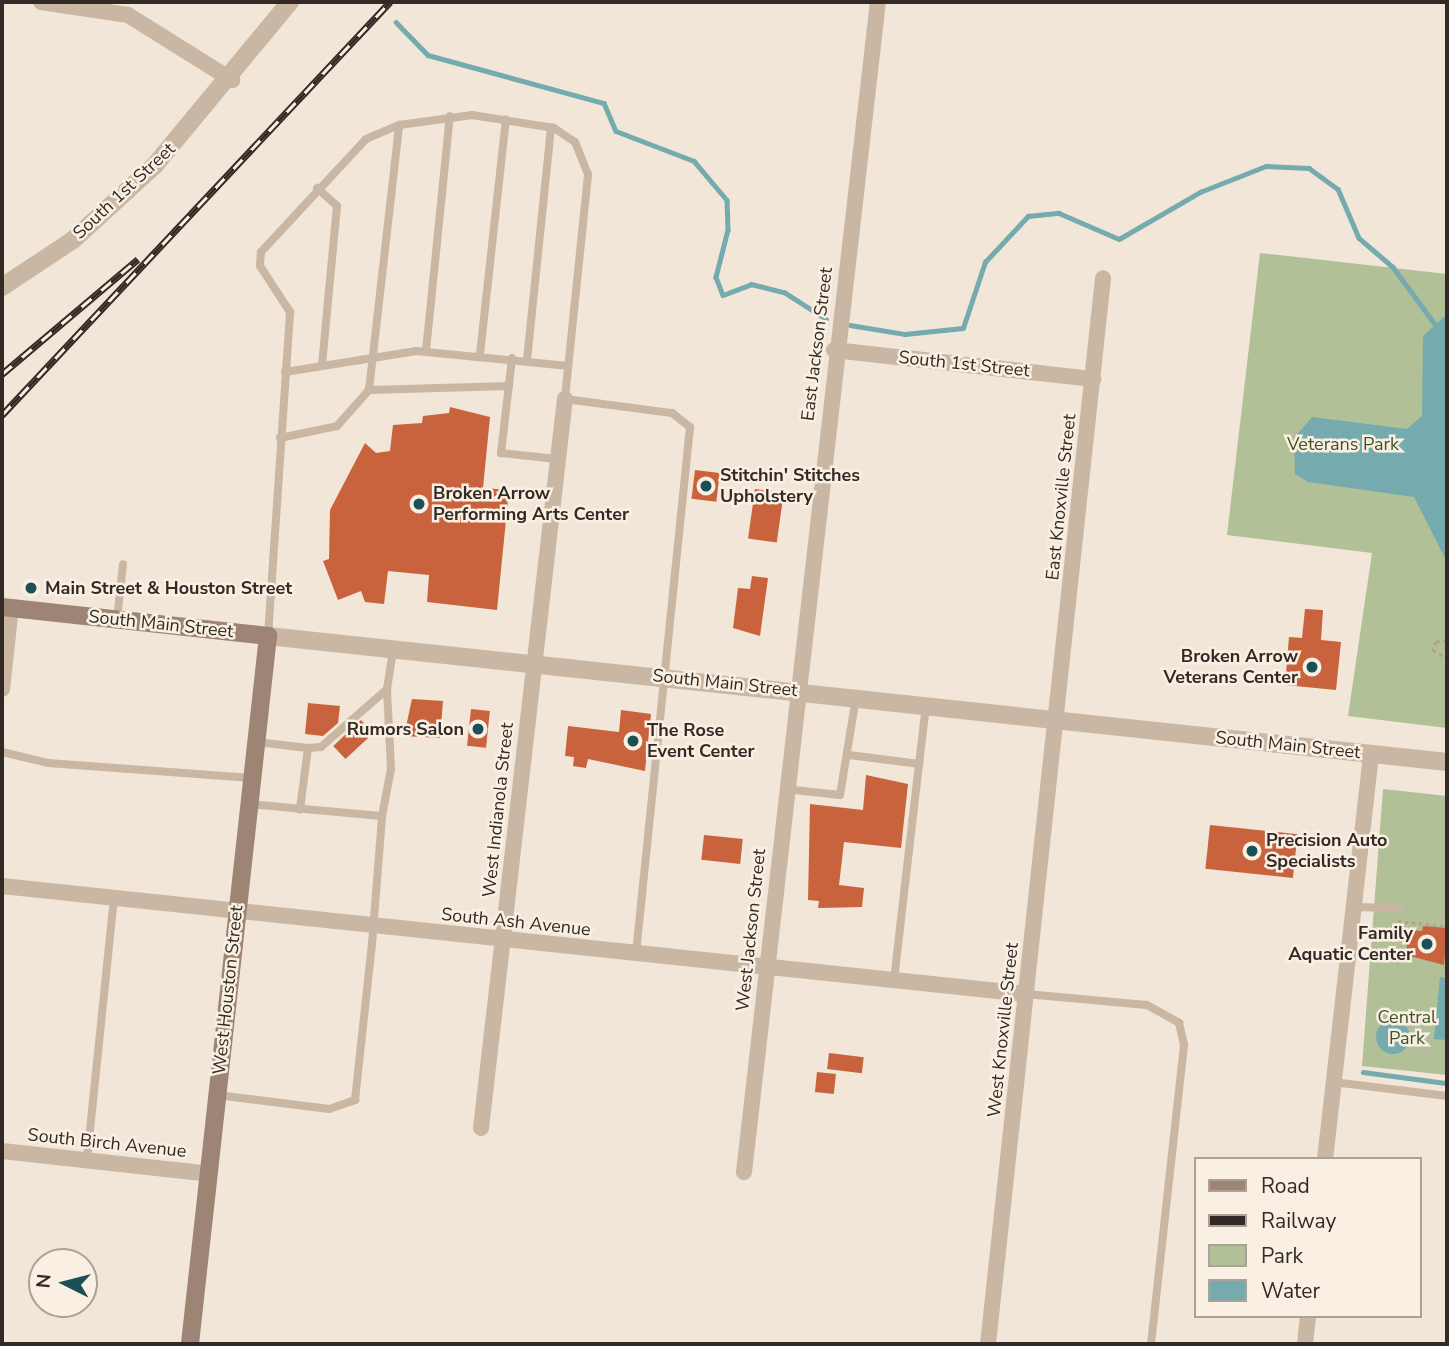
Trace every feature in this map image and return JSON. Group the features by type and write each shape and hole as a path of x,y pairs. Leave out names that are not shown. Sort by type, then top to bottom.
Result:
{"main road":[{"name":"South Main Street","path":"6,608 268,636"},
{"name":"West Houston Street","path":"191,1344 235,910 268,636"}],"street":[{"path":"41,2 109,6 156,27 232,80"},
{"name":"South 1st Street","path":"2,287 100,217 232,80 290,2"},
{"name":"East Jackson Street","path":"796,691 834,350 878,2"},
{"name":"East Knoxville Street","path":"1057,720 1103,278"},
{"name":"South 1st Street","path":"834,350 1093,379"},
{"name":"West Indianola Street","path":"481,1128 532,662 565,399"},
{"path":"2,689 6,608"},
{"name":"South Main Street","path":"268,636 926,704 1447,762"},
{"name":"West Jackson Street","path":"744,1172 796,691"},
{"name":"West Knoxville Street","path":"988,1344 1057,720"},
{"path":"1325,1157 1371,754"},
{"name":"South Ash Avenue","path":"2,886 1026,994"},
{"name":"South Birch Avenue","path":"2,1151 209,1174"},
{"path":"1305,1344 1308,1318"}],"lane":[{"path":"426,351 450,116"},
{"path":"268,636 290,312 260,266 261,252 317,188 366,139 399,125 450,116 506,119 551,127 575,142 588,174 565,399 683,417 690,427 636,953"},
{"path":"480,354 506,119"},
{"path":"280,438 337,426 369,390 378,355 399,125"},
{"path":"527,360 551,127"},
{"path":"317,188 337,206 322,365"},
{"path":"285,372 378,355 426,351 480,354 568,366"},
{"path":"512,358 501,453 557,459"},
{"path":"369,390 509,386"},
{"path":"117,620 124,564"},
{"path":"217,1095 329,1109 355,1100 374,926 382,816 391,769 387,689 393,648"},
{"path":"256,742 321,747 387,689"},
{"path":"785,789 840,795 849,755 856,697"},
{"path":"894,980 926,704"},
{"path":"300,809 308,748"},
{"path":"2,752 48,763 251,778"},
{"path":"849,755 919,764"},
{"path":"248,804 382,816"},
{"path":"87,1159 114,896"},
{"path":"1353,907 1399,908"},
{"path":"1026,994 1147,1005 1180,1023 1184,1045 1151,1344"},
{"path":"1333,1082 1447,1096"}],"path":[{"path":"1447,641 1433,647 1438,658 1447,658"},
{"path":"1389,920 1447,926"}],"green space":[{"name":"Veterans Park","path":"1260,253 1447,274 1447,728 1348,716 1372,553 1227,535"},
{"name":"Central Park","path":"1383,789 1447,796 1447,1075 1362,1066"}],"water":[{"path":"1447,314 1447,562 1414,497 1308,482 1295,474 1294,438 1312,417 1407,429 1422,416 1423,336"},
{"path":"1440,977 1447,978 1447,1040 1434,1039"},
{"path":"1393,1020 1405,1025 1410,1037 1405,1049 1393,1054 1381,1049 1376,1037 1381,1025"}],"building":[{"name":"Broken Arrow Performing Arts Center","path":"450,407 490,417 483,488 509,490 497,610 427,602 429,575 388,571 384,604 365,602 361,591 338,600 323,561 329,559 330,510 365,443 376,453 390,451 393,425 422,423 423,416 449,413"},
{"name":"Stitchin' Stitches Upholstery","path":"695,470 720,473 716,502 691,499"},
{"path":"755,489 784,493 777,543 748,539"},
{"path":"752,576 768,578 760,636 733,628 738,588 750,589"},
{"name":"Broken Arrow Veterans Center","path":"1305,609 1323,610 1321,640 1341,642 1336,690 1285,685 1289,637 1302,638"},
{"path":"412,699 443,701 440,738 404,736"},
{"path":"308,703 340,706 338,723 323,736 305,734"},
{"name":"Rumors Salon","path":"471,709 490,711 486,748 467,746"},
{"path":"621,710 651,714 645,771 588,759 586,768 573,766 574,757 565,756 568,726 619,732"},
{"path":"361,720 373,733 345,759 333,746"},
{"path":"866,775 908,784 901,848 844,842 839,885 864,888 862,907 818,908 819,901 808,900 810,804 863,810"},
{"name":"Precision Auto Specialists","path":"1210,825 1298,834 1293,878 1205,869"},
{"path":"704,835 743,839 740,864 701,860"},
{"name":"Family Aquatic Center","path":"1423,926 1447,928 1444,965 1406,955 1408,930 1422,931"},
{"path":"829,1053 864,1057 862,1073 827,1069"},
{"path":"817,1072 836,1074 834,1094 815,1092"}],"waterway":[{"path":"396,22 428,55 604,103 616,131 694,161 727,200 728,230 716,277 723,295 751,284 784,292 826,319"},
{"path":"850,325 905,334 963,328 985,262 1028,216 1059,213 1119,239 1200,192 1266,166 1309,168 1338,189 1359,238 1393,267 1435,324"},
{"path":"1363,1072 1447,1083"}],"railway":[{"path":"2,415 390,2"},
{"path":"2,374 138,259"}],"place":[{"name":"Stitchin' Stitches Upholstery","path":"706,486"},
{"name":"Broken Arrow Performing Arts Center","path":"419,504"},
{"name":"Main Street & Houston Street","path":"31,588"},
{"name":"Broken Arrow Veterans Center","path":"1312,667"},
{"name":"Rumors Salon","path":"478,729"},
{"name":"The Rose Event Center","path":"633,741"},
{"name":"Precision Auto Specialists","path":"1252,851"},
{"name":"Family Aquatic Center","path":"1427,944"}]}
